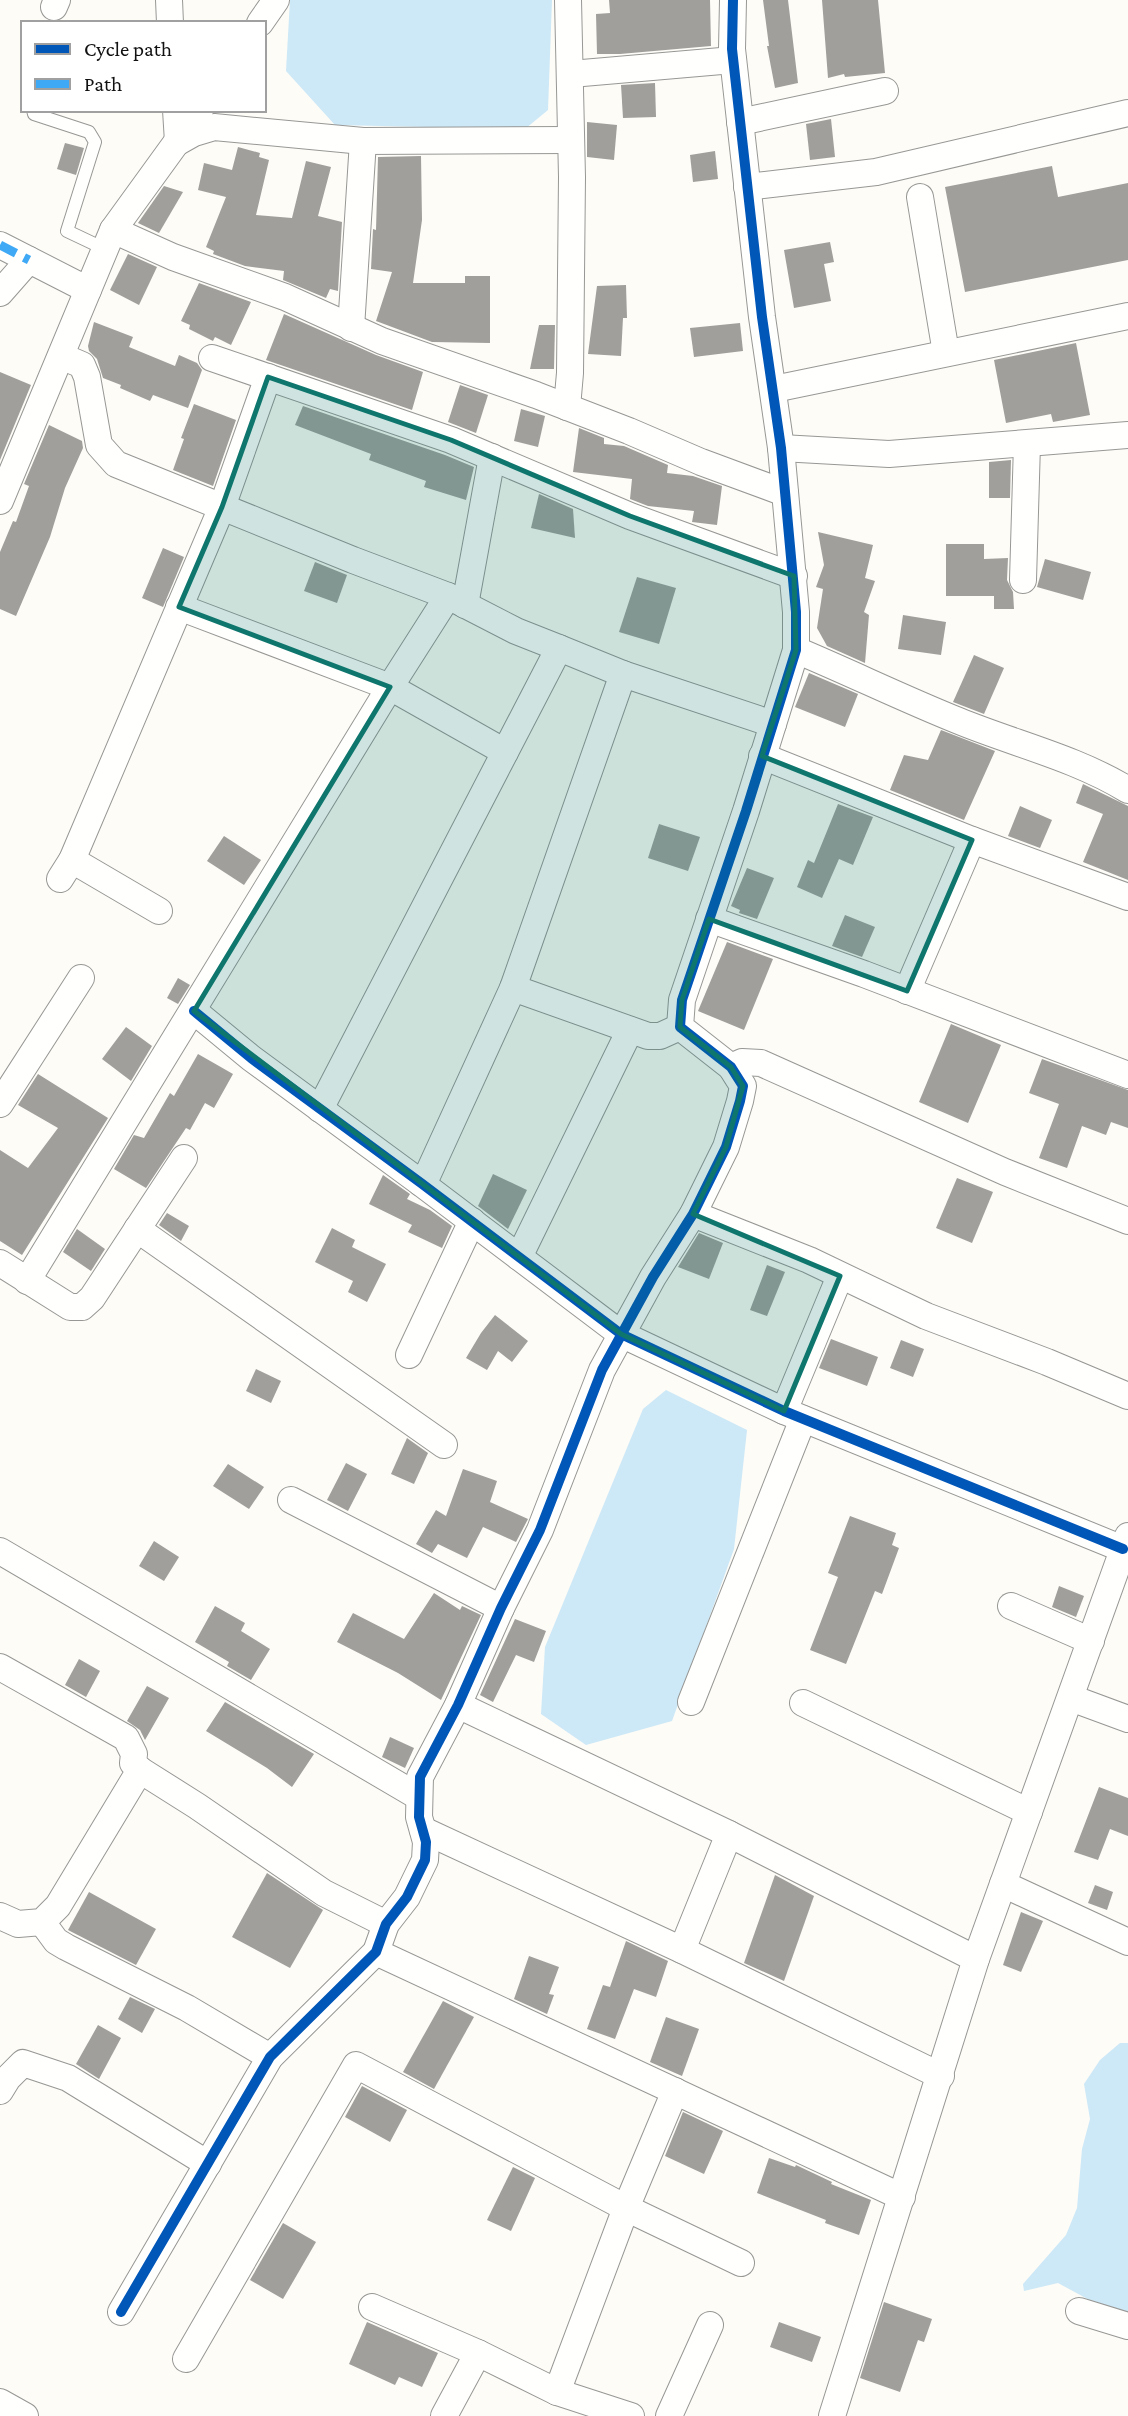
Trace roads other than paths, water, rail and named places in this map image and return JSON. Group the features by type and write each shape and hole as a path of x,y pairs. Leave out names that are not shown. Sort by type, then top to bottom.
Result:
{"street":[{"path":"169,0 170,21"},
{"path":"261,21 276,0"},
{"path":"567,407 571,338 568,0"},
{"path":"680,1027 682,1000 746,811 796,650 794,576 781,448 762,317 733,60 733,0"},
{"path":"570,74 733,60"},
{"path":"740,122 885,91"},
{"path":"176,112 178,142"},
{"path":"0,501 109,239 200,112"},
{"path":"747,187 876,172 1128,113"},
{"path":"178,142 194,132 214,127 363,141 571,140"},
{"path":"351,328 363,141"},
{"path":"920,197 946,353"},
{"path":"109,239 173,257 285,297 382,341 567,407 785,493"},
{"path":"0,245 88,290"},
{"path":"0,293 29,260"},
{"path":"774,388 1128,316"},
{"path":"61,356 82,365 87,377 99,445 116,464 457,600 516,631 623,674 773,724"},
{"path":"212,358 451,440 642,521 794,576"},
{"path":"159,911 66,869 222,507 268,377"},
{"path":"781,448 889,454 1128,435"},
{"path":"1023,580 1027,444"},
{"path":"27,1281 390,687 457,600 492,457"},
{"path":"179,607 390,687 505,752"},
{"path":"320,1109 558,648"},
{"path":"796,650 957,721 1060,757 1128,790"},
{"path":"421,1183 513,988 623,674"},
{"path":"762,756 972,840 1128,897"},
{"path":"907,991 972,840"},
{"path":"709,919 1128,1075"},
{"path":"0,1104 81,978"},
{"path":"513,988 630,1030 660,1036 680,1027"},
{"path":"194,1011 251,1058 621,1334 793,1415 1125,1543 976,1959 832,2416"},
{"path":"121,2312 270,2057 376,1952 386,1924 407,1897 425,1860 426,1842 419,1817 420,1777 458,1705 540,1530 602,1370 653,1277 693,1214 726,1147 743,1086 731,1067 680,1027"},
{"path":"519,1257 630,1030"},
{"path":"731,1067 742,1062 761,1063 1005,1172 1128,1221"},
{"path":"0,1263 70,1307 82,1307 92,1298 184,1158"},
{"path":"693,1214 809,1260 926,1316 1128,1396"},
{"path":"409,1355 472,1221"},
{"path":"137,1229 444,1445"},
{"path":"691,1702 841,1276"},
{"path":"291,1500 502,1608"},
{"path":"0,1551 419,1797"},
{"path":"1012,1606 1091,1641"},
{"path":"0,1667 126,1738 134,1754 133,1763 140,1770 324,1893 386,1924"},
{"path":"1071,1698 1128,1719"},
{"path":"803,1703 1028,1812"},
{"path":"458,1705 729,1835 976,1959"},
{"path":"0,1916 18,1924 42,1922 58,1906 140,1770"},
{"path":"423,1830 681,1950 941,2076"},
{"path":"681,1950 729,1835"},
{"path":"1003,1884 1128,1942"},
{"path":"42,1922 56,1941 66,1947 187,2008 270,2057"},
{"path":"376,1952 902,2197"},
{"path":"0,2091 23,2063 68,2078 208,2164"},
{"path":"186,2359 356,2065 626,2208 741,2263"},
{"path":"565,2402 626,2208 675,2091"},
{"path":"372,2307 478,2353 565,2402 631,2416"},
{"path":"1079,2311 1128,2326"},
{"path":"669,2416 710,2325"},
{"path":"444,2416 478,2353"},
{"path":"0,2402 25,2416"}],"lane":[{"path":"34,112 89,132 95,142 67,231 109,239"}],"water":[{"path":"290,0 552,0 548,110 525,129 335,125 286,71"},
{"path":"666,1390 747,1430 734,1549 672,1721 586,1745 541,1714 545,1647 643,1409"},
{"path":"1120,2043 1128,2043 1128,2316 1095,2303 1058,2283 1024,2291 1023,2284 1066,2235 1077,2208 1082,2149 1090,2119 1084,2084 1100,2060"}]}
